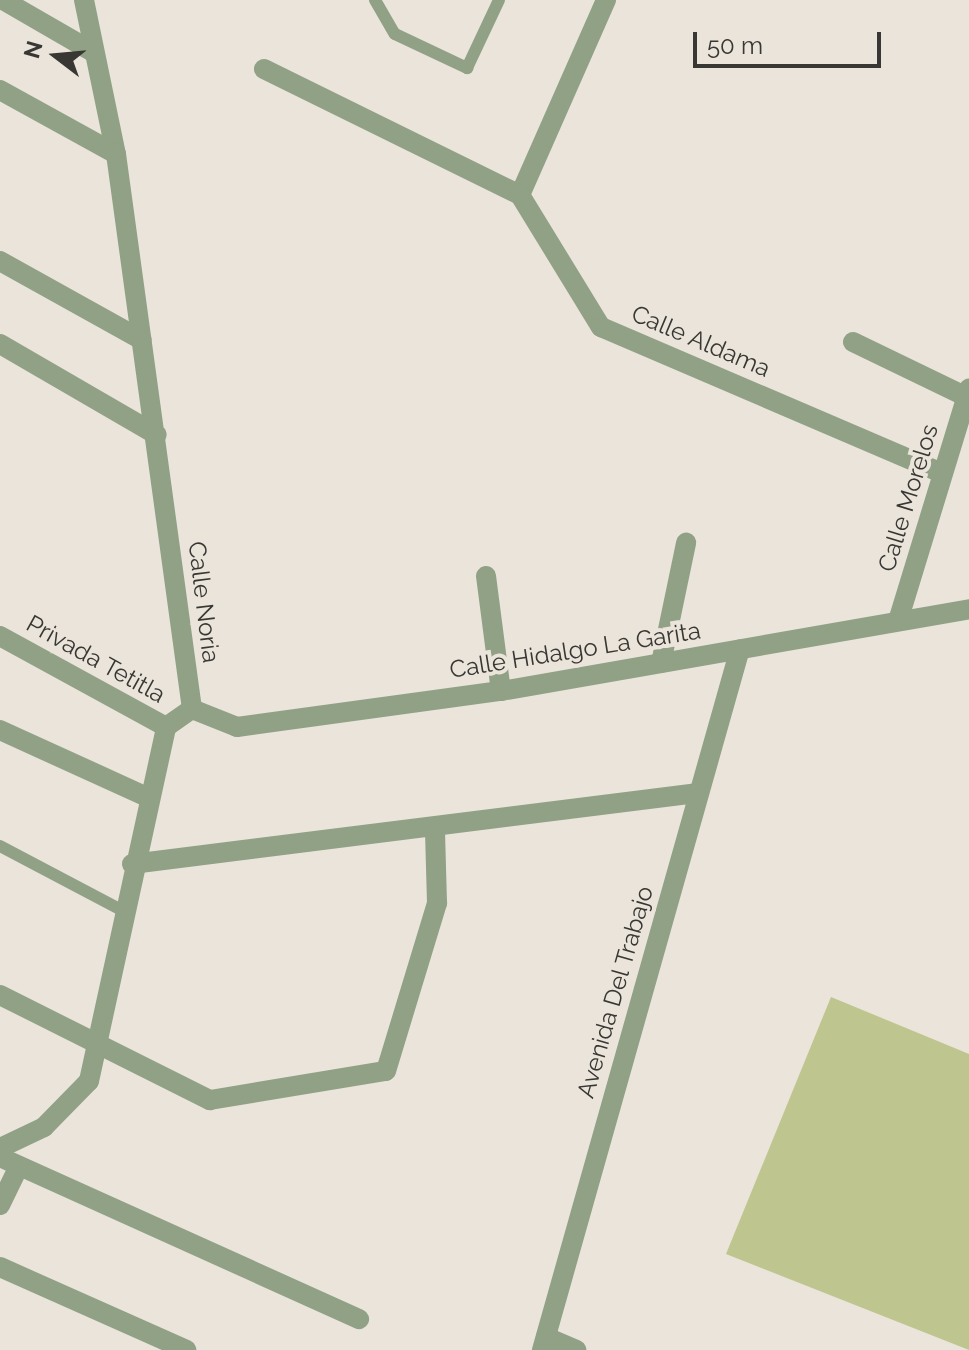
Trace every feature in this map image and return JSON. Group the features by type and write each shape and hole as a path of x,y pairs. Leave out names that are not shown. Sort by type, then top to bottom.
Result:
{"street":[{"path":"3,0 93,52"},
{"name":"Calle Noria","path":"84,0 116,154 157,435 192,709"},
{"path":"264,69 520,195 606,0"},
{"path":"0,90 116,154"},
{"name":"Calle Aldama","path":"520,195 601,327 941,473"},
{"path":"0,261 142,340"},
{"path":"853,342 968,393"},
{"path":"0,344 157,435"},
{"name":"Calle Morelos","path":"898,621 968,393"},
{"path":"661,663 686,543"},
{"path":"486,576 501,691"},
{"name":"Calle Hidalgo La Garita","path":"192,709 237,727 501,691 969,609"},
{"name":"Privada Tetitla","path":"0,636 166,727"},
{"name":"Avenida Del Trabajo","path":"544,1343 740,649"},
{"path":"0,1148 72,1105 102,1050 132,864 166,727 192,709"},
{"path":"0,730 149,798"},
{"path":"132,864 435,830 697,793"},
{"path":"0,995 102,1050 210,1100 386,1071 437,903 435,830"},
{"path":"0,1205 9,1162 359,1319"},
{"path":"0,1267 186,1350"},
{"path":"544,1343 576,1350"}],"lane":[{"path":"375,0 395,34 467,68 499,0"},
{"path":"0,846 125,912"}],"green space":[{"path":"831,997 969,1054 969,1350 726,1254"}]}
